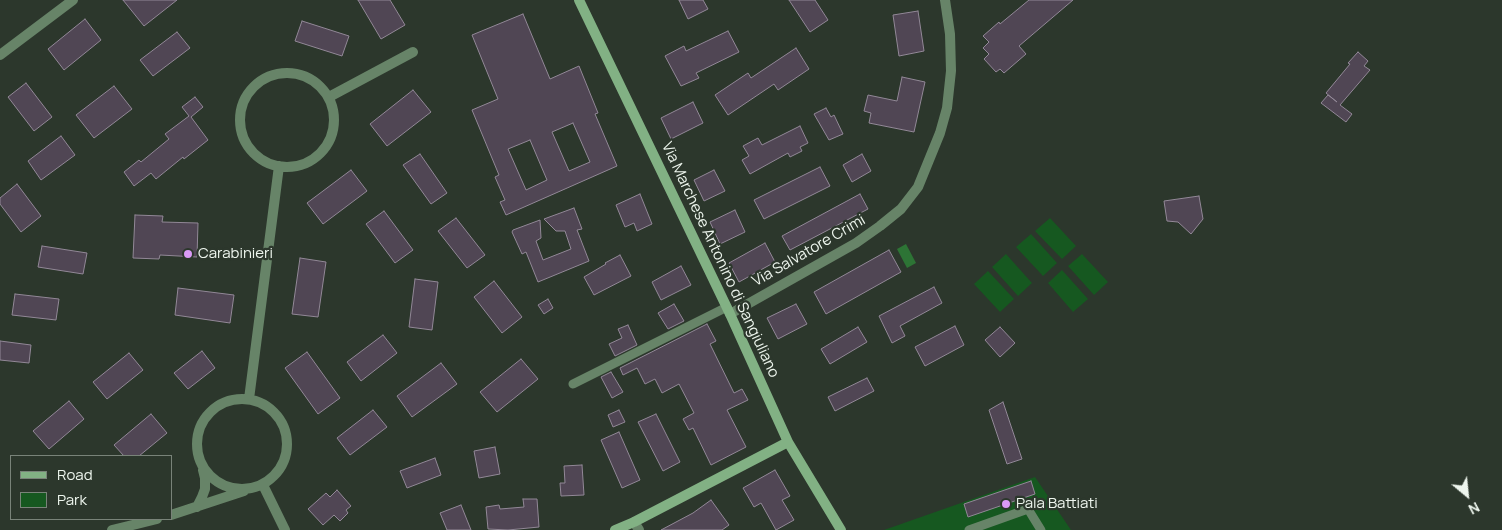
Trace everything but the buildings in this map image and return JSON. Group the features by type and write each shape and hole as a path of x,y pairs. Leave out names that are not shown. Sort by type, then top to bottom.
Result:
{"main road":[{"name":"Via Marchese Antonino di Sangiuliano","path":"579,0 729,310 788,442 841,530"},
{"path":"616,530 636,526 788,442"}],"street":[{"path":"0,55 73,0"},
{"name":"Via Salvatore Crimi","path":"729,310 856,243 901,209 918,187 940,134 947,108 951,62 950,34 945,0"},
{"path":"328,98 413,52"},
{"path":"290,72 305,76 319,85 328,98 333,112 333,126 329,141 320,153 308,162 294,166 279,166 264,161 251,152 243,138 239,122 241,107 248,92 259,81 274,74 290,72"},
{"path":"249,399 279,166"},
{"path":"172,515 197,507 262,485 275,475 284,461 287,445 285,429 277,415 264,404 249,399 227,401 216,406 201,423 196,445 205,478 205,489 197,507"},
{"path":"202,467 209,476 228,488 251,489"},
{"path":"262,485 285,530"},
{"path":"112,530 153,520"}],"lane":[{"path":"573,384 729,310"},
{"path":"969,530 1028,509 1041,530"}],"green space":[{"path":"1050,218 1076,246 1062,259 1035,231"},
{"path":"1031,234 1057,263 1043,276 1016,247"},
{"path":"1006,254 1032,283 1018,296 992,267"},
{"path":"1082,254 1108,282 1094,295 1068,266"},
{"path":"1062,270 1088,299 1073,312 1048,283"},
{"path":"988,271 1014,299 1000,312 974,284"},
{"name":"Pala Battiati","path":"1035,477 1071,530 884,530"}],"shaded area":[{"path":"906,244 916,263 907,268 897,249"}],"place":[{"name":"Carabinieri","path":"188,254"},
{"name":"Pala Battiati","path":"1006,504"}]}
